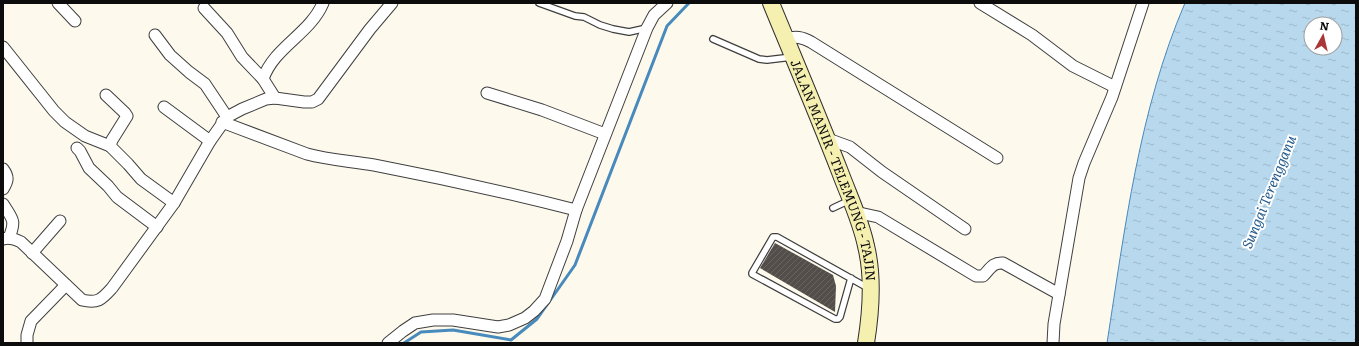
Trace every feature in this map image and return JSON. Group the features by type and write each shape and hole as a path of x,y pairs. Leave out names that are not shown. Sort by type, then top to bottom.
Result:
{"main road":[{"name":"JALAN MANIR - TELEMUNG - TAJIN","path":"771,3 792,57 828,139 866,246 871,275 866,343"}],"street":[{"path":"58,3 75,21"},
{"path":"263,79 265,72 280,52 300,34 316,16 323,3"},
{"path":"3,204 14,223 6,239 15,239 21,242 82,300 96,302 112,288 157,227 174,203 210,141 225,120 248,106 266,99 275,98 312,102 318,99 370,29 392,3"},
{"path":"388,343 415,323 433,320 453,320 498,327 509,325 525,318 545,299 567,241 576,210 647,28 654,15 667,3"},
{"path":"980,3 1032,35 1073,66 1115,86"},
{"path":"1053,343 1054,324 1079,178 1115,86 1143,3"},
{"path":"204,8 227,33 242,57 263,79 275,98"},
{"path":"154,35 170,55 205,84 225,120 307,154 318,157 373,165 514,194 576,210"},
{"path":"786,39 794,37 803,38 811,42 997,158"},
{"path":"3,47 54,111 65,122 85,136 110,146 128,164 140,179 174,203"},
{"path":"486,93 542,110 605,134"},
{"path":"106,96 126,113 127,116 112,140 110,146"},
{"path":"164,107 210,141"},
{"path":"828,139 850,147 882,172 965,229"},
{"path":"77,148 89,168 117,197 157,227"},
{"path":"3,169 8,177 8,181 3,189"},
{"path":"853,206 878,217 976,276 983,276 994,264 998,262 1003,263 1059,294"},
{"path":"32,253 60,221"},
{"path":"27,343 27,335 31,321 66,285"}],"lane":[{"path":"539,3 575,16 584,17 600,25 613,29 629,32 647,28"},
{"path":"713,39 759,58 768,60 792,57"},
{"path":"833,208 853,206"},
{"path":"851,278 840,317 835,319 752,273 775,236 851,278 871,290"}],"water":[{"name":"Sungai Terengganu","path":"1185,3 1356,3 1356,343 1107,343 1127,213 1145,127 1169,44"}],"building":[{"path":"775,243 833,275 836,286 835,312 760,268"}],"waterway":[{"path":"404,343 421,332 453,330 511,340 537,319 575,265 667,26 689,3"}]}
